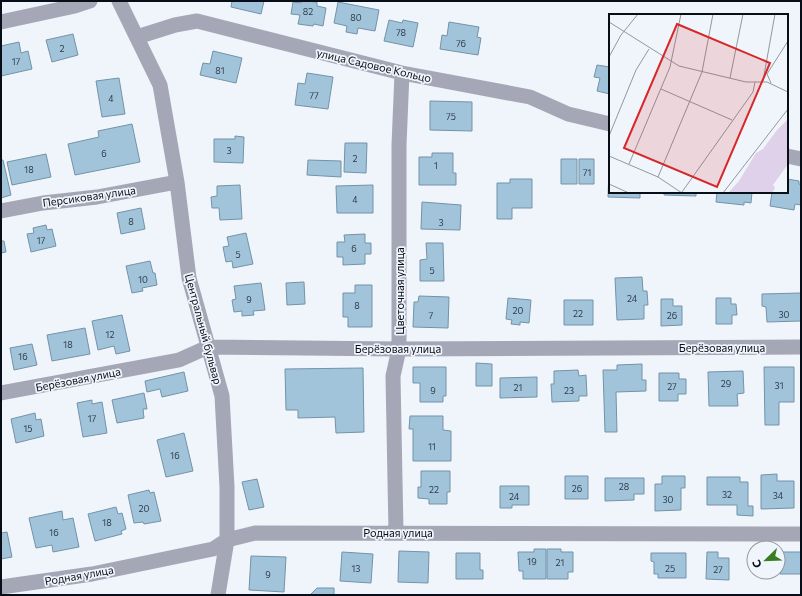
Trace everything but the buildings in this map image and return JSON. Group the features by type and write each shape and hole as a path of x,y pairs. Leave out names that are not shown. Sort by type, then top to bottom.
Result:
{"street":[{"path":"1,22 75,6 90,1"},
{"name":"Центральный бульвар","path":"119,1 160,84 177,182 189,278 222,396 227,487 227,540 218,595"},
{"name":"улица Садовое Кольцо","path":"137,37 175,25 197,21 402,73 530,97 568,114 609,124"},
{"name":"Цветочная улица","path":"396,532 393,376 399,349 399,145 402,73"},
{"path":"788,156 801,159"},
{"name":"Персиковая улица","path":"1,212 43,202 97,197 177,182"},
{"name":"Берёзовая улица","path":"1,393 179,360 208,347 399,349 801,347"},
{"name":"Родная улица","path":"1,587 92,574 213,548 227,540 255,533 396,532 801,534"}]}
